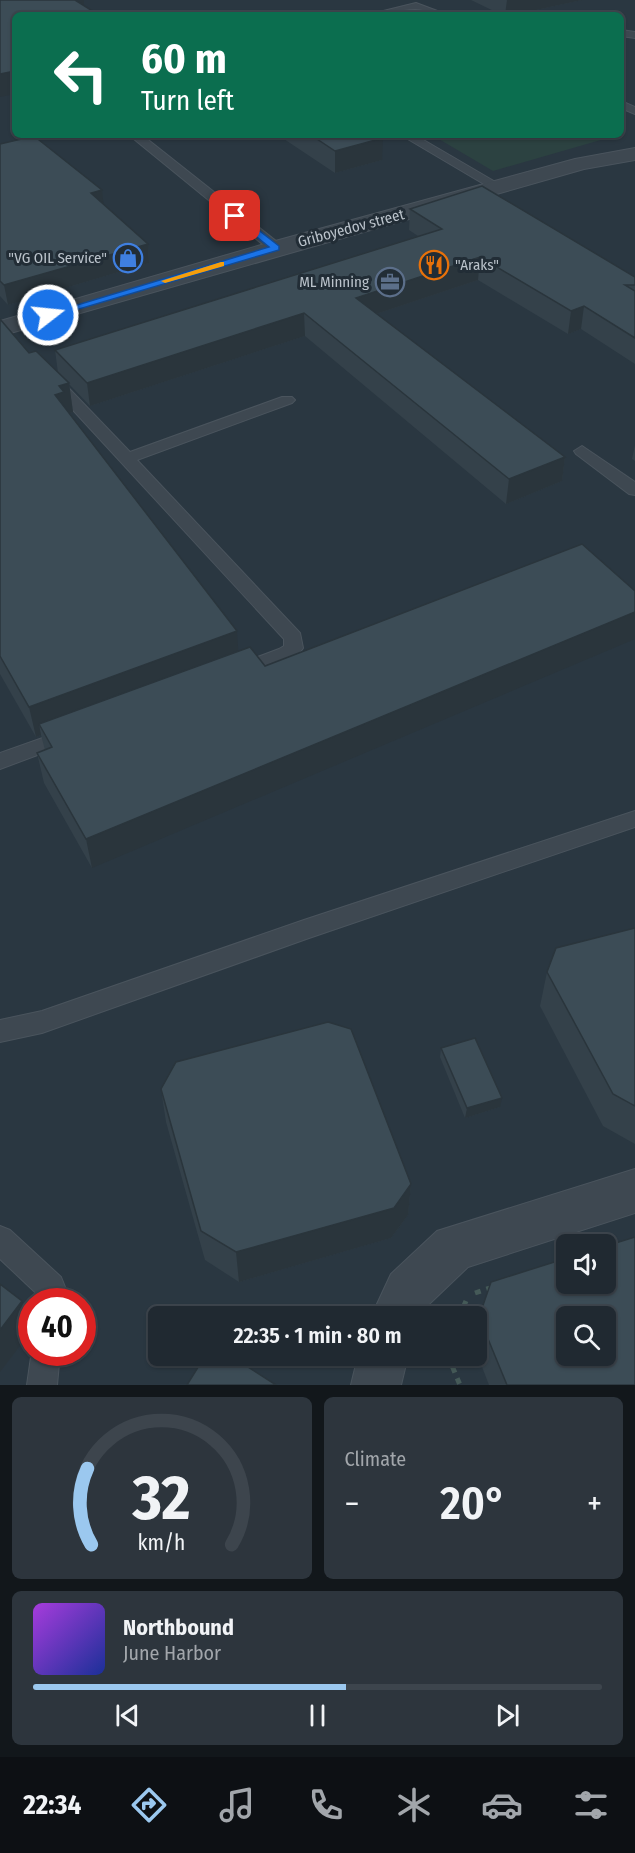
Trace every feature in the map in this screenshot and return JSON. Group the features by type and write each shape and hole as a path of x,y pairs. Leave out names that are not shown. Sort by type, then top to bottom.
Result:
{"street":[{"name":"Griboyedov street","path":"494,185 604,151 635,148"},
{"name":"Griboyedov street","path":"1,326 272,245 494,185 605,158 635,154"},
{"path":"400,1306 408,1291 454,1248 635,1191"},
{"path":"375,1385 380,1366"}],"lane":[{"path":"387,12 416,6 434,12"},
{"path":"139,138 272,245"},
{"path":"412,138 494,185"},
{"path":"1,326 19,344"},
{"path":"43,369 129,458 293,637 294,648 286,654 220,679"},
{"path":"129,458 287,400"},
{"path":"582,451 635,490"},
{"path":"0,761 88,728"},
{"path":"0,1031 42,1022 304,930 635,819"},
{"path":"0,1240 51,1288"},
{"path":"42,1385 44,1366"}],"path":[{"path":"464,1306 469,1294 502,1285"},
{"path":"452,1366 460,1385"}],"green space":[{"path":"437,138 608,138 493,171"}],"building":[{"path":"0,0 75,0 94,12 12,12 12,72 0,74"},
{"path":"37,138 102,190 91,193 148,244 4,285 0,281 0,144"},
{"path":"316,138 383,138 335,151"},
{"path":"482,186 635,277 635,285 625,285 635,291 635,338 584,306 571,311 480,257 356,298 565,457 509,479 304,313 87,383 55,350 442,229 410,209"},
{"path":"0,319 29,353 36,351 69,383 59,386 64,392 55,395 237,631 29,707 0,656"},
{"path":"582,544 635,591 635,612 86,839 37,753 52,747 39,724 250,647 265,666"},
{"path":"635,928 635,1106 613,1094 547,972 556,948"},
{"path":"328,1022 351,1029 411,1184 394,1208 236,1252 201,1231 161,1089 176,1062"},
{"path":"475,1038 502,1098 467,1108 441,1048"},
{"path":"635,1237 635,1385 507,1385 487,1336 487,1306 483,1306 491,1282 556,1261 556,1294 616,1294 616,1243"},
{"path":"0,1284 18,1298 18,1306 0,1330"},
{"path":"199,1366 247,1366 276,1385 187,1385"}],"slow traffic":[{"path":"165,281 221,264"}],"place":[{"name":"\"VG OIL Service\"","path":"128,258"},
{"name":"\"Araks\"","path":"434,265"},
{"name":"ML Minning","path":"390,282"}],"route":[{"path":"48,315 276,248 235,216"}]}
